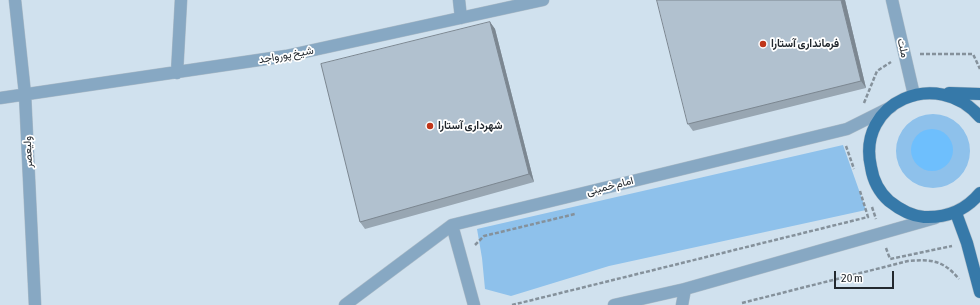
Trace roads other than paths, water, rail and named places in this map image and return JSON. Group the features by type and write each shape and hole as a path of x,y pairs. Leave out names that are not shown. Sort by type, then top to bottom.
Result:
{"main road":[{"path":"937,93 955,98 972,108 980,118"},
{"path":"980,94 937,93 914,95 893,105 879,120 871,138 869,158 873,178 883,196 898,209 917,216 938,217 956,213 972,202 980,193"},
{"path":"956,213 967,243 980,292"}],"street":[{"name":"ولیعصر","path":"15,0 25,94 35,305"},
{"path":"177,72 182,0"},
{"path":"459,0 461,18"},
{"name":"شیخ پورواجد","path":"0,98 286,56 543,0"},
{"name":"ملت","path":"892,0 914,95"},
{"name":"امام خمینی","path":"345,305 452,225 847,129 893,105"},
{"path":"614,305 685,289 938,217"},
{"path":"452,225 474,305"},
{"path":"682,305 685,289"}],"place":[{"name":"فرمانداری آستارا","path":"763,44"},
{"name":"شهرداری آستارا","path":"430,126"}]}
